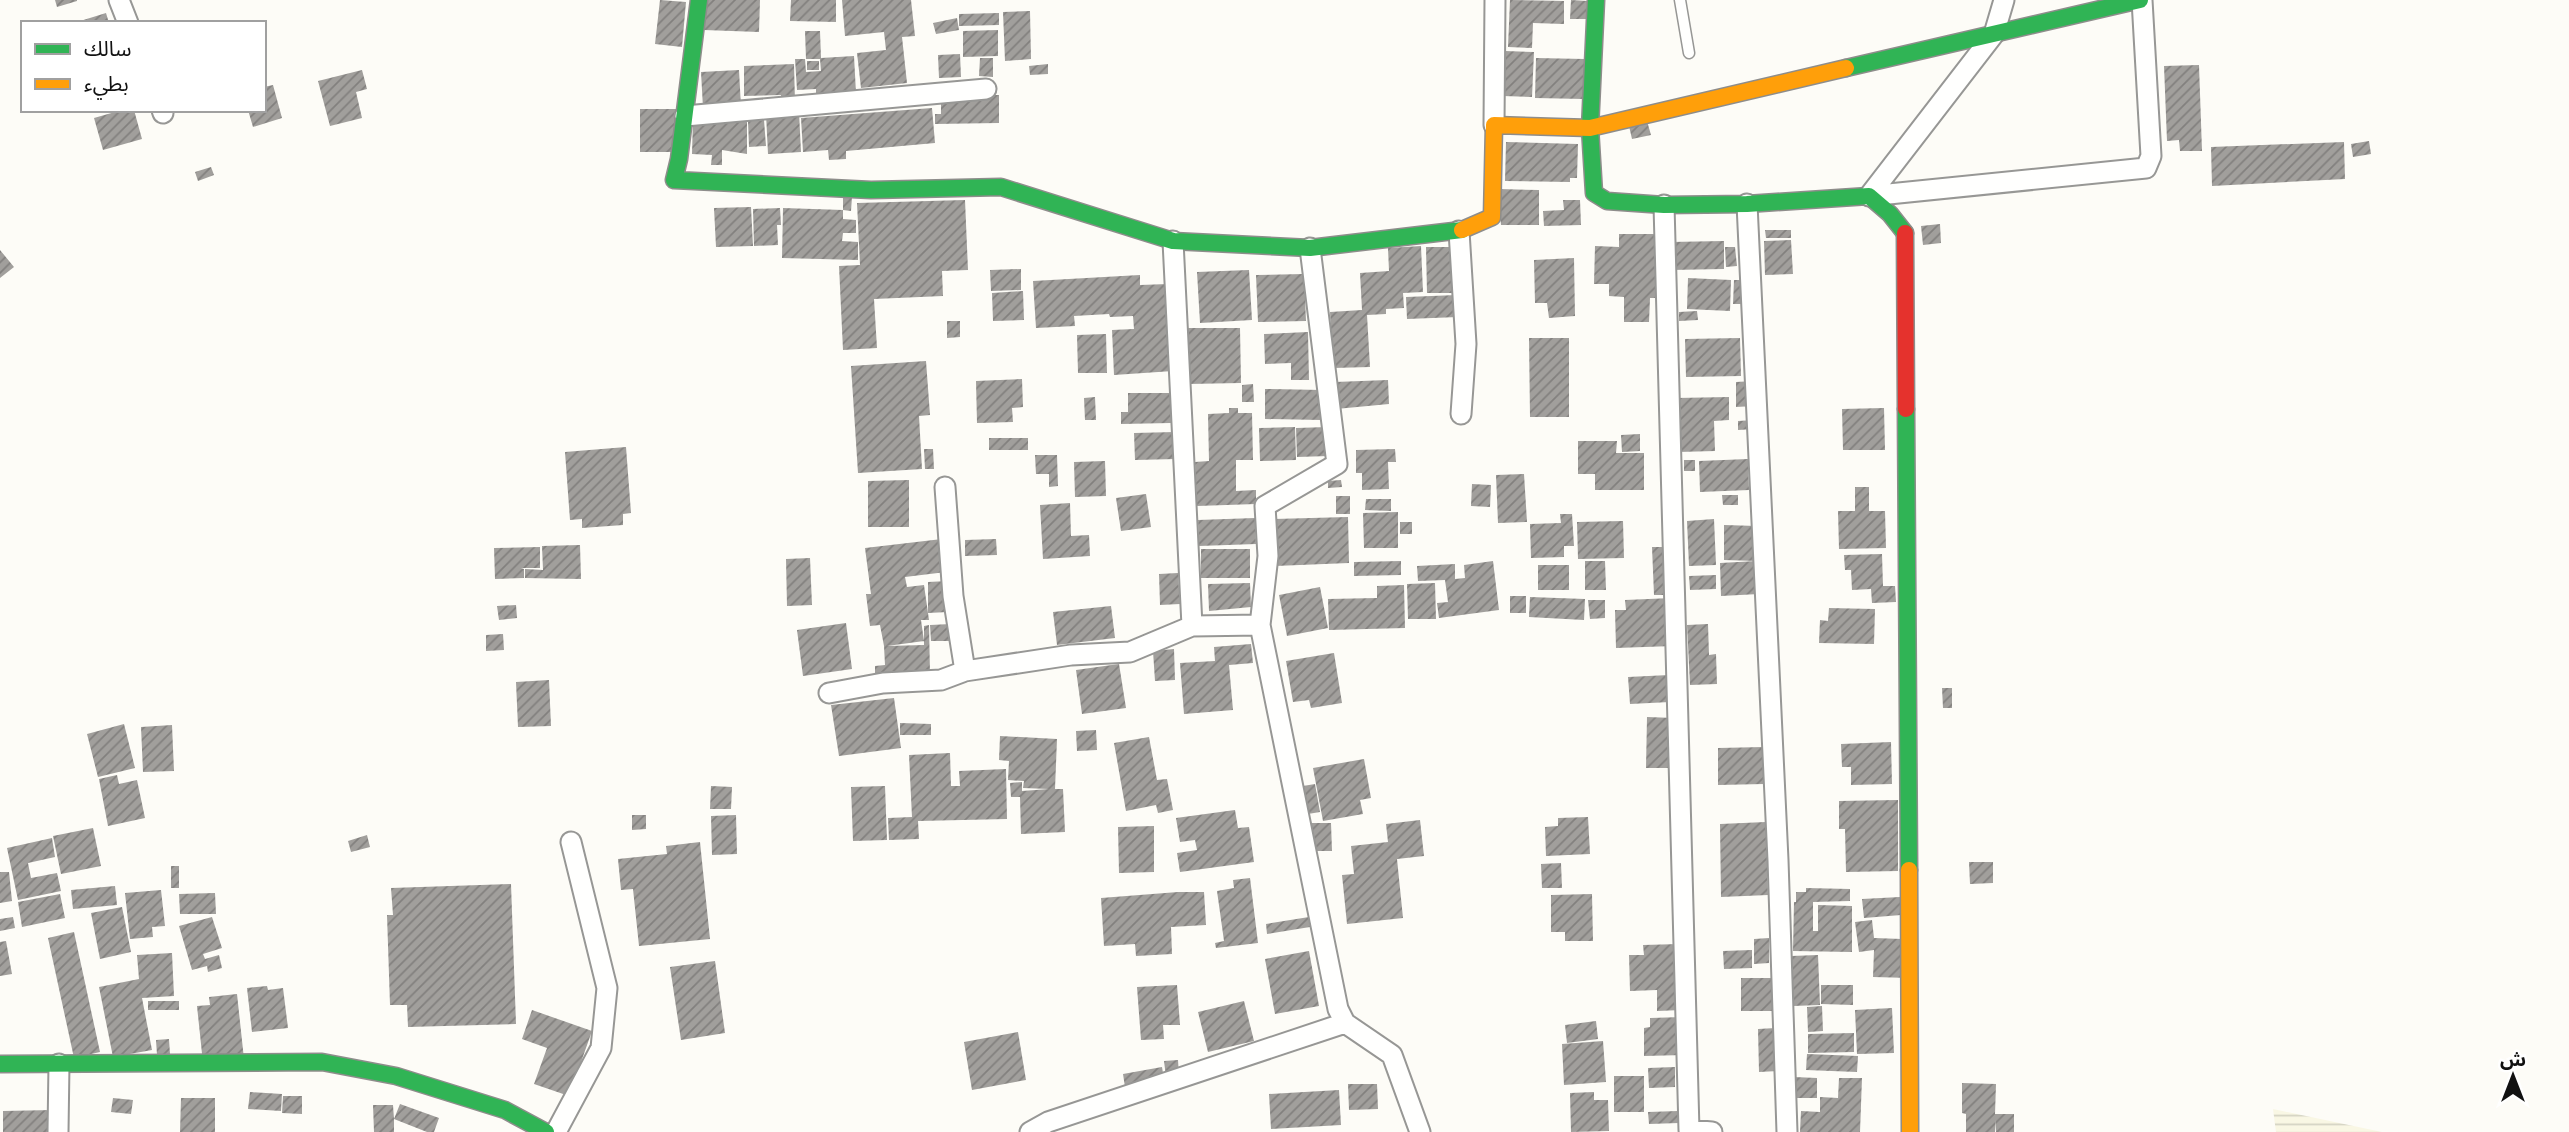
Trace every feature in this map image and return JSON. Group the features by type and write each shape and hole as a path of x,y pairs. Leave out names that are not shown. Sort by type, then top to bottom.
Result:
{"street":[{"path":"120,0 127,21"},
{"path":"699,0 674,180 871,190 1001,187 1173,241 1310,248 1459,231 1492,217 1495,0"},
{"path":"1494,125 1590,128 2141,0 2151,156 2146,168 1868,196 1747,204 1664,205 1607,201 1594,193 1590,128 1597,0"},
{"path":"1868,196 1994,34 2004,0"},
{"path":"684,116 986,89"},
{"path":"1868,196 1890,214 1905,233 1910,1132"},
{"path":"1747,204 1778,860 1787,1132"},
{"path":"1664,205 1689,1130 1712,1132"},
{"path":"1459,231 1466,344 1461,414"},
{"path":"1173,241 1192,626"},
{"path":"1310,248 1337,464 1265,506 1268,556 1260,625 1338,1009 1345,1023 1392,1055 1420,1132"},
{"path":"945,487 953,596 965,671"},
{"path":"829,693 883,684 940,680 965,671 1071,655 1130,652 1192,626 1260,625"},
{"path":"556,1132 601,1048 607,988 571,842"},
{"path":"1030,1132 1048,1122 1345,1023"},
{"path":"0,1064 322,1062 408,1079 505,1110 546,1132"},
{"path":"58,1132 59,1064"}],"lane":[{"path":"1680,0 1689,53"}],"shaded area":[{"path":"2273,1109 2382,1132 2276,1132"}],"building":[{"path":"55,0 77,0 77,1 57,7"},
{"path":"660,0 686,2 682,47 655,44"},
{"path":"705,0 760,0 759,32 704,30"},
{"path":"791,0 836,0 836,22 790,21"},
{"path":"842,0 911,0 915,36 902,37 907,83 861,88 857,53 886,50 884,32 845,36"},
{"path":"1510,0 1564,1 1564,24 1533,23 1532,48 1508,47"},
{"path":"1571,0 1587,1 1586,19 1570,19"},
{"path":"1030,11 1031,59 1005,61 1003,12"},
{"path":"106,13 108,21 80,21"},
{"path":"999,13 999,25 959,26 959,14"},
{"path":"957,18 959,30 936,34 933,23"},
{"path":"998,30 998,56 963,57 963,31"},
{"path":"805,31 820,31 821,58 854,56 856,93 816,95 816,89 797,90 795,59 805,59 806,72 821,71 820,59 806,59"},
{"path":"1505,51 1534,52 1532,97 1503,96"},
{"path":"960,54 961,77 939,78 938,55"},
{"path":"980,58 993,58 993,77 979,76"},
{"path":"1536,58 1585,59 1584,99 1535,98"},
{"path":"807,61 819,61 819,70 807,70"},
{"path":"794,64 795,102 781,102 781,95 744,96 744,66"},
{"path":"1048,64 1048,74 1030,75 1029,66"},
{"path":"2199,65 2202,151 2180,151 2179,140 2167,141 2164,66"},
{"path":"362,70 367,89 356,92 362,118 330,126 318,81"},
{"path":"739,70 741,107 703,108 701,72"},
{"path":"273,85 282,118 253,127 249,112 266,112 266,87"},
{"path":"941,95 999,95 999,123 935,124 935,114 941,114"},
{"path":"932,108 935,143 846,151 846,159 829,160 828,150 803,152 801,118"},
{"path":"640,109 679,109 679,152 640,152"},
{"path":"115,112 135,112 142,139 103,150 94,118"},
{"path":"799,112 801,152 768,154 766,114"},
{"path":"693,118 747,119 747,154 722,150 722,165 711,165 712,155 692,154"},
{"path":"764,120 766,146 749,147 748,121"},
{"path":"1647,121 1651,135 1632,139 1629,126"},
{"path":"2369,141 2371,154 2353,157 2351,144"},
{"path":"1506,142 1578,144 1577,178 1570,178 1570,182 1505,181"},
{"path":"2344,142 2345,179 2212,186 2211,147"},
{"path":"211,167 214,175 198,181 195,172"},
{"path":"1498,189 1539,190 1539,225 1501,225"},
{"path":"843,196 852,197 851,211 843,210"},
{"path":"965,200 968,270 942,271 943,296 874,299 877,348 843,350 839,266 860,265 857,203"},
{"path":"1563,200 1580,200 1581,225 1544,226 1543,211 1564,210"},
{"path":"751,207 753,246 716,247 714,208"},
{"path":"780,208 778,245 754,246 753,209"},
{"path":"783,208 843,210 843,219 856,220 856,233 843,233 842,241 858,242 858,260 782,258"},
{"path":"1940,224 1941,243 1923,245 1921,226"},
{"path":"1765,230 1791,230 1791,238 1766,238"},
{"path":"1619,234 1662,234 1660,298 1650,298 1649,322 1624,322 1624,297 1609,296 1609,284 1594,284 1595,246 1619,247"},
{"path":"1791,240 1793,274 1765,275 1764,241"},
{"path":"1724,241 1724,269 1671,270 1670,242"},
{"path":"1421,246 1423,292 1403,293 1404,308 1386,309 1386,314 1367,315 1370,367 1333,368 1330,312 1362,310 1360,273 1389,271 1388,248"},
{"path":"1426,247 1459,247 1460,293 1427,293"},
{"path":"1725,247 1735,247 1737,266 1726,267"},
{"path":"0,250 14,267 0,278"},
{"path":"1574,258 1575,316 1549,318 1547,303 1535,303 1534,260"},
{"path":"1021,269 1021,290 991,291 990,270"},
{"path":"1249,270 1252,320 1200,323 1197,272"},
{"path":"1304,274 1306,321 1258,322 1256,275"},
{"path":"1140,275 1140,285 1168,284 1173,371 1114,375 1112,330 1134,329 1133,316 1074,316 1075,326 1036,328 1033,281"},
{"path":"1688,278 1731,280 1730,311 1687,309"},
{"path":"1734,280 1741,280 1741,304 1733,304"},
{"path":"1023,291 1024,320 993,321 992,293"},
{"path":"1457,295 1458,317 1407,319 1406,297"},
{"path":"1697,311 1698,320 1679,321 1679,312"},
{"path":"947,321 960,321 960,337 947,338"},
{"path":"1187,328 1240,328 1241,383 1188,384"},
{"path":"1308,332 1309,380 1291,380 1291,363 1265,364 1264,334"},
{"path":"1106,334 1107,373 1078,373 1077,335"},
{"path":"1529,338 1569,338 1569,417 1530,417"},
{"path":"1740,338 1741,376 1686,377 1685,339"},
{"path":"926,361 930,415 919,416 922,469 858,473 851,366"},
{"path":"1022,379 1023,407 1012,408 1013,422 977,423 976,381"},
{"path":"1388,380 1389,404 1336,409 1335,382"},
{"path":"1754,381 1754,406 1736,407 1736,382"},
{"path":"1253,384 1254,402 1242,402 1242,385"},
{"path":"1265,389 1322,390 1321,420 1265,419"},
{"path":"1128,393 1170,393 1171,423 1121,424 1121,412 1128,412"},
{"path":"1095,397 1096,420 1085,420 1084,398"},
{"path":"1729,397 1729,420 1714,421 1715,451 1678,452 1676,398"},
{"path":"1229,408 1238,408 1238,413 1252,413 1253,460 1236,460 1236,491 1256,490 1256,504 1197,506 1195,462 1209,461 1208,414 1229,413"},
{"path":"1884,408 1885,450 1843,450 1842,409"},
{"path":"1754,420 1754,429 1738,430 1738,421"},
{"path":"1295,427 1296,460 1260,461 1259,428"},
{"path":"1328,427 1329,456 1297,457 1296,428"},
{"path":"1175,432 1176,459 1135,460 1134,433"},
{"path":"1640,434 1640,451 1622,452 1621,435"},
{"path":"989,438 1028,438 1028,450 989,450"},
{"path":"1578,441 1617,441 1616,453 1644,453 1644,490 1595,490 1595,474 1578,474"},
{"path":"626,447 631,513 623,514 623,525 582,528 582,519 570,520 565,452"},
{"path":"924,449 933,449 934,469 925,469"},
{"path":"1395,449 1396,462 1388,462 1389,489 1362,490 1362,473 1356,473 1356,450"},
{"path":"1035,455 1057,455 1058,486 1049,487 1049,474 1036,474"},
{"path":"1748,459 1749,490 1700,492 1699,461"},
{"path":"1684,460 1695,460 1695,471 1684,471"},
{"path":"1105,461 1106,496 1075,497 1074,462"},
{"path":"1524,474 1527,522 1498,523 1496,475"},
{"path":"909,480 909,527 868,527 868,481"},
{"path":"1341,480 1342,487 1328,488 1328,481"},
{"path":"1472,484 1491,485 1490,507 1471,506"},
{"path":"1855,487 1869,487 1869,511 1885,511 1886,548 1839,549 1838,511 1855,511"},
{"path":"1146,494 1151,527 1121,531 1116,498"},
{"path":"1722,495 1738,495 1738,505 1723,505"},
{"path":"1336,496 1350,496 1350,514 1336,514"},
{"path":"1366,499 1391,499 1391,511 1365,510"},
{"path":"1070,503 1071,536 1089,535 1090,556 1043,559 1040,505"},
{"path":"1398,512 1398,548 1364,548 1363,513"},
{"path":"1560,514 1572,514 1574,546 1564,546 1564,557 1531,558 1530,524 1561,523"},
{"path":"1348,517 1349,563 1275,566 1274,519"},
{"path":"1255,518 1256,544 1199,546 1198,520"},
{"path":"1714,519 1716,565 1689,566 1687,521"},
{"path":"1623,521 1624,558 1578,559 1577,522"},
{"path":"1400,522 1412,522 1412,534 1400,534"},
{"path":"1724,525 1757,526 1757,561 1724,560"},
{"path":"942,539 946,572 905,577 907,587 924,585 929,620 921,620 924,641 924,626 929,625 930,674 875,676 875,666 885,665 884,646 880,625 870,626 866,594 871,594 865,548","holes":["924,641 924,645 887,646"]},
{"path":"996,539 997,555 965,556 965,540"},
{"path":"580,545 581,579 525,578 525,569 543,570 542,546"},
{"path":"540,547 540,568 521,568 524,569 524,578 495,579 494,548"},
{"path":"1652,547 1671,547 1672,595 1654,595"},
{"path":"1201,549 1250,549 1250,578 1201,578"},
{"path":"1882,554 1883,586 1895,586 1896,602 1872,603 1871,589 1852,590 1851,570 1845,570 1844,555"},
{"path":"810,558 812,605 787,606 786,559"},
{"path":"1401,561 1401,575 1354,576 1354,562"},
{"path":"1493,561 1499,610 1439,618 1437,603 1448,602 1445,580 1418,581 1417,566 1455,564 1455,579 1465,578 1464,565"},
{"path":"1585,561 1605,561 1606,590 1585,590"},
{"path":"1757,561 1759,594 1721,596 1720,563"},
{"path":"1538,565 1569,565 1569,590 1538,590"},
{"path":"1178,573 1180,604 1160,605 1159,574"},
{"path":"1716,575 1716,589 1690,590 1689,576"},
{"path":"948,581 948,612 928,613 928,582"},
{"path":"1250,583 1251,607 1209,611 1208,584"},
{"path":"1435,583 1436,619 1408,619 1407,584"},
{"path":"1404,585 1405,628 1329,630 1328,599 1377,598 1377,586"},
{"path":"1320,587 1328,628 1287,636 1279,595"},
{"path":"1510,596 1526,596 1526,613 1510,613"},
{"path":"1530,597 1585,599 1584,620 1529,617"},
{"path":"1672,598 1673,646 1616,648 1615,610 1626,610 1625,600"},
{"path":"1588,600 1605,600 1605,618 1590,619"},
{"path":"516,605 517,618 499,620 497,606"},
{"path":"1111,606 1115,638 1057,645 1053,612"},
{"path":"1829,608 1875,609 1874,644 1819,643 1820,620 1828,621"},
{"path":"846,623 852,669 803,676 797,630"},
{"path":"951,624 952,641 931,641 930,625"},
{"path":"1708,624 1709,655 1716,654 1717,684 1690,685 1687,625"},
{"path":"503,634 504,650 486,651 486,635"},
{"path":"1251,644 1253,663 1229,665 1233,710 1184,714 1180,663 1215,661 1214,647"},
{"path":"1174,649 1175,680 1155,681 1153,651"},
{"path":"1334,653 1342,703 1311,708 1309,700 1293,702 1286,661"},
{"path":"1119,664 1126,708 1082,714 1076,670"},
{"path":"1669,675 1670,702 1630,704 1628,677"},
{"path":"549,680 551,726 518,727 516,682"},
{"path":"1942,688 1952,688 1952,708 1943,708"},
{"path":"894,698 901,748 839,756 831,705"},
{"path":"1647,717 1674,718 1673,768 1646,768"},
{"path":"900,723 931,724 931,735 900,735"},
{"path":"124,724 135,768 98,777 87,734"},
{"path":"172,725 174,771 143,772 141,727"},
{"path":"1096,730 1097,750 1077,751 1076,731"},
{"path":"1000,736 1057,739 1055,789 1063,789 1065,832 1021,834 1020,797 1011,797 1010,783 1022,782 1022,791 1049,789 1023,788 1024,781 1008,780 1009,761 999,760"},
{"path":"1149,737 1157,780 1167,779 1173,810 1158,813 1156,805 1126,811 1114,743"},
{"path":"1891,742 1892,784 1851,785 1851,767 1842,767 1841,744"},
{"path":"1764,747 1764,784 1718,785 1718,748"},
{"path":"950,753 951,786 960,786 959,771 1006,769 1007,819 918,821 919,839 889,840 888,818 912,817 909,755"},
{"path":"1364,759 1371,798 1360,800 1363,814 1323,821 1313,768"},
{"path":"117,775 119,784 137,780 145,818 108,826 99,779"},
{"path":"1315,784 1320,812 1302,815 1297,787"},
{"path":"711,786 732,787 731,809 710,809"},
{"path":"885,786 887,840 853,841 851,787"},
{"path":"1898,800 1898,871 1846,872 1845,829 1839,829 1839,801"},
{"path":"1235,810 1238,828 1249,827 1254,862 1180,872 1177,853 1197,850 1195,840 1180,842 1176,818"},
{"path":"632,815 646,815 646,829 632,830"},
{"path":"736,815 737,854 712,855 711,816"},
{"path":"1588,817 1590,854 1546,856 1545,827 1558,826 1558,818"},
{"path":"1420,820 1424,856 1397,859 1403,918 1347,924 1342,875 1354,874 1351,846 1388,842 1386,824"},
{"path":"1766,822 1768,895 1721,897 1720,824"},
{"path":"1312,823 1331,823 1332,851 1312,851"},
{"path":"1154,826 1154,872 1119,873 1118,827"},
{"path":"93,828 101,866 61,874 53,836"},
{"path":"367,835 370,847 351,852 348,841"},
{"path":"52,838 55,857 28,863 31,878 57,873 61,891 18,900 7,848"},
{"path":"700,842 710,939 639,946 633,889 621,890 618,859 667,854 666,846"},
{"path":"1969,862 1993,862 1993,883 1970,884"},
{"path":"1561,863 1562,888 1542,888 1541,864"},
{"path":"171,866 179,866 179,888 171,888"},
{"path":"0,872 9,872 12,901 0,903"},
{"path":"1250,878 1258,943 1216,948 1215,943 1224,941 1217,891 1234,888 1233,880"},
{"path":"511,884 516,1024 408,1027 407,1005 390,1005 387,915 393,915 391,888"},
{"path":"115,886 117,905 73,909 71,890"},
{"path":"1806,888 1850,889 1850,901 1813,902 1813,931 1818,931 1818,905 1852,906 1852,952 1793,951 1796,892 1806,892"},
{"path":"161,890 165,926 152,927 153,937 130,939 125,893"},
{"path":"1204,892 1206,925 1171,927 1172,954 1136,956 1135,944 1104,946 1101,898"},
{"path":"215,893 216,914 180,914 179,894"},
{"path":"60,894 65,918 22,927 18,902"},
{"path":"1592,894 1593,941 1565,941 1565,932 1551,932 1551,895"},
{"path":"1900,897 1901,915 1864,918 1862,899"},
{"path":"122,907 131,952 100,959 91,913"},
{"path":"13,917 15,928 0,931 0,919"},
{"path":"212,917 222,948 203,954 205,959 219,955 222,968 208,972 207,966 192,970 179,926"},
{"path":"1309,917 1310,927 1267,934 1266,924"},
{"path":"1872,920 1874,938 1902,939 1911,978 1873,977 1874,950 1859,952 1855,922"},
{"path":"74,932 100,1052 74,1058 48,938"},
{"path":"1769,938 1769,963 1754,964 1754,939"},
{"path":"6,941 12,974 0,976 0,942"},
{"path":"1680,944 1682,1010 1657,1011 1657,990 1630,991 1629,955 1644,955 1643,945"},
{"path":"1752,950 1752,968 1724,969 1723,951"},
{"path":"1309,951 1319,1006 1275,1014 1265,959"},
{"path":"172,953 174,996 142,998 152,1050 113,1057 99,987 139,979 137,955"},
{"path":"1818,955 1820,1005 1793,1006 1791,956"},
{"path":"715,961 725,1033 681,1040 670,967"},
{"path":"1741,978 1780,978 1780,1011 1741,1011"},
{"path":"1177,985 1180,1025 1163,1025 1164,1039 1141,1040 1137,987"},
{"path":"1821,985 1853,985 1853,1005 1821,1004"},
{"path":"267,986 268,990 283,988 288,1028 252,1032 247,988"},
{"path":"237,994 244,1059 203,1063 197,1006 210,1005 209,997"},
{"path":"148,1001 179,1001 179,1010 148,1010"},
{"path":"1244,1001 1254,1041 1208,1052 1198,1012"},
{"path":"1822,1006 1823,1031 1808,1032 1807,1007"},
{"path":"1892,1008 1894,1053 1857,1054 1855,1010"},
{"path":"532,1010 592,1031 569,1096 534,1084 547,1048 522,1039"},
{"path":"1683,1017 1684,1055 1644,1056 1644,1028 1650,1027 1650,1018"},
{"path":"1596,1021 1598,1039 1567,1043 1565,1025"},
{"path":"1776,1028 1778,1071 1759,1072 1758,1029"},
{"path":"1018,1032 1026,1080 972,1090 964,1042"},
{"path":"1854,1033 1854,1052 1808,1053 1808,1034"},
{"path":"169,1039 170,1054 157,1055 156,1040"},
{"path":"1603,1041 1606,1082 1564,1085 1562,1044"},
{"path":"1807,1054 1858,1056 1857,1072 1806,1070"},
{"path":"1178,1060 1179,1076 1166,1077 1164,1061"},
{"path":"1162,1067 1164,1079 1125,1087 1123,1074"},
{"path":"1675,1067 1675,1087 1649,1088 1648,1068"},
{"path":"1614,1076 1644,1076 1644,1112 1614,1112"},
{"path":"1794,1077 1817,1078 1817,1098 1794,1098"},
{"path":"1839,1078 1862,1078 1860,1132 1800,1132 1801,1111 1820,1112 1820,1097 1838,1098"},
{"path":"1962,1083 1996,1084 1995,1114 2014,1114 2014,1132 1996,1132 1995,1120 1995,1132 1966,1132 1966,1114 1962,1113"},
{"path":"1348,1084 1377,1084 1378,1109 1349,1110"},
{"path":"1339,1090 1341,1125 1271,1129 1269,1094"},
{"path":"250,1092 282,1094 281,1111 248,1109"},
{"path":"1594,1092 1594,1100 1608,1100 1609,1131 1571,1132 1570,1093"},
{"path":"283,1096 302,1096 302,1114 282,1113"},
{"path":"113,1098 133,1100 131,1114 111,1112"},
{"path":"181,1098 215,1098 215,1132 180,1132"},
{"path":"400,1104 439,1118 434,1132 427,1132 394,1119"},
{"path":"373,1105 393,1105 394,1132 374,1132"},
{"path":"53,1110 54,1132 3,1132 3,1111"},
{"path":"1678,1111 1679,1123 1649,1124 1648,1112"}],"traffic: fast":[{"path":"699,0 674,180 871,190 1001,187 1173,241 1310,248 1462,230"},
{"path":"1596,0 1590,128 1594,193 1607,201 1664,205 1747,204 1869,196 1890,214 1905,233"},
{"path":"1846,68 2140,0"},
{"path":"1906,409 1909,870"},
{"path":"0,1064 322,1062 396,1076 505,1110 546,1132"}],"traffic: slow":[{"path":"1462,230 1492,217 1494,125 1590,128 1846,68"},
{"path":"1909,870 1910,1132"}],"traffic: jam":[{"path":"1905,233 1906,409"}]}
